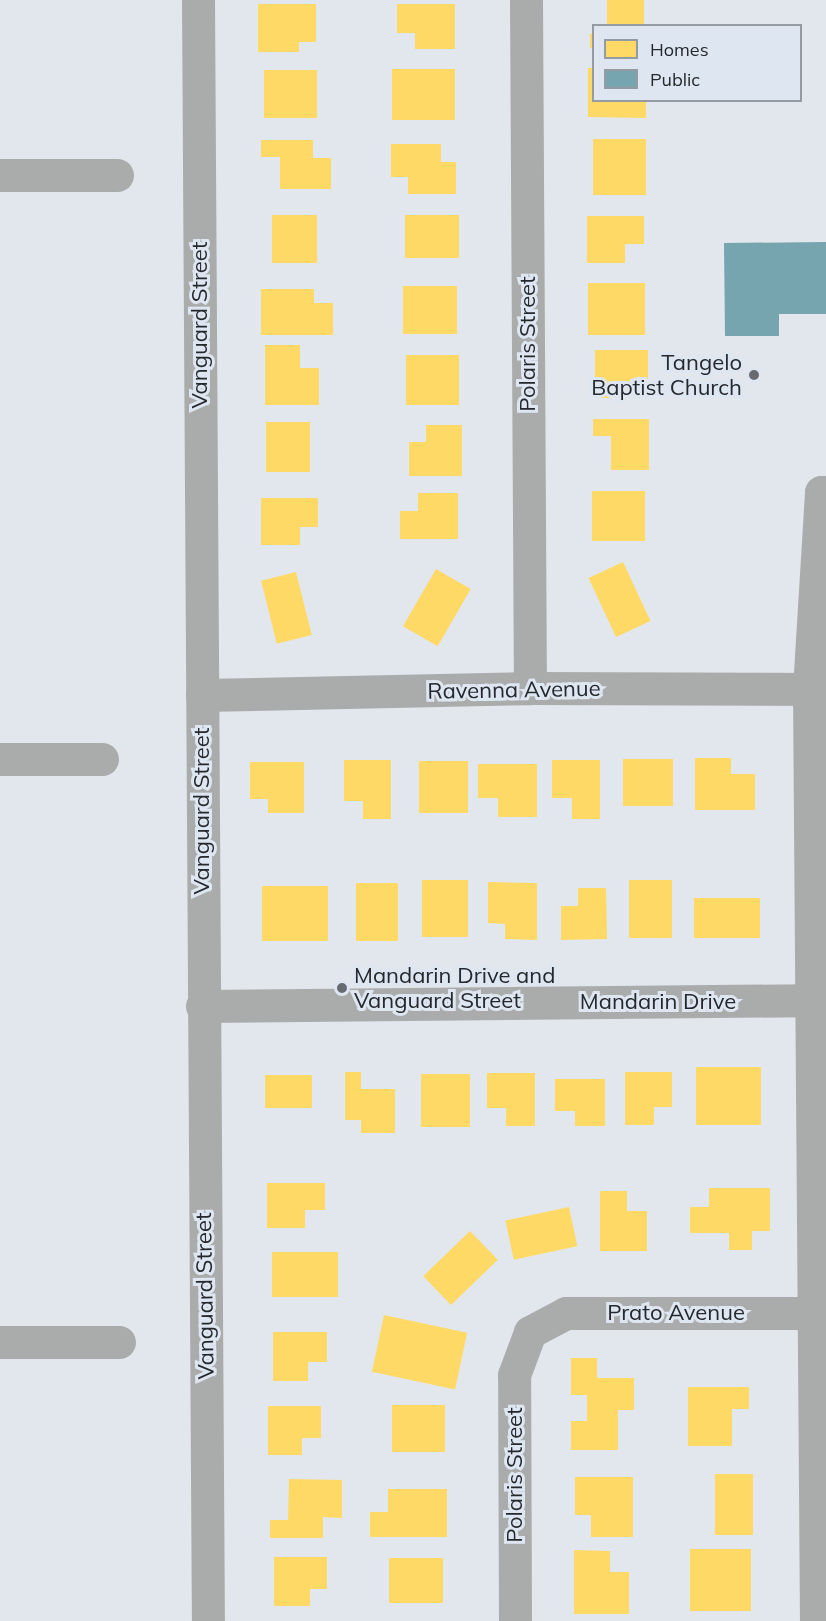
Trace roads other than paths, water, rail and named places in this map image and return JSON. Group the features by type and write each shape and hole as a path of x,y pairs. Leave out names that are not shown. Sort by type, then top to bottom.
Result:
{"street":[{"name":"Vanguard Street","path":"198,0 202,1006 208,1621"},
{"name":"Polaris Street","path":"526,0 530,688"},
{"path":"0,175 117,175"},
{"path":"819,1618 818,689 821,492 826,492"},
{"name":"Ravenna Avenue","path":"202,695 530,688 818,689"},
{"path":"0,759 102,759"},
{"name":"Mandarin Drive","path":"202,1006 819,1001"},
{"name":"Prato Avenue","path":"530,1332 566,1313 820,1313"},
{"name":"Polaris Street","path":"515,1621 514,1374 530,1332"},
{"path":"0,1342 119,1342"}],"place":[{"name":"Tangelo Baptist Church","path":"754,375"},
{"name":"Mandarin Drive and Vanguard Street","path":"342,988"}]}
